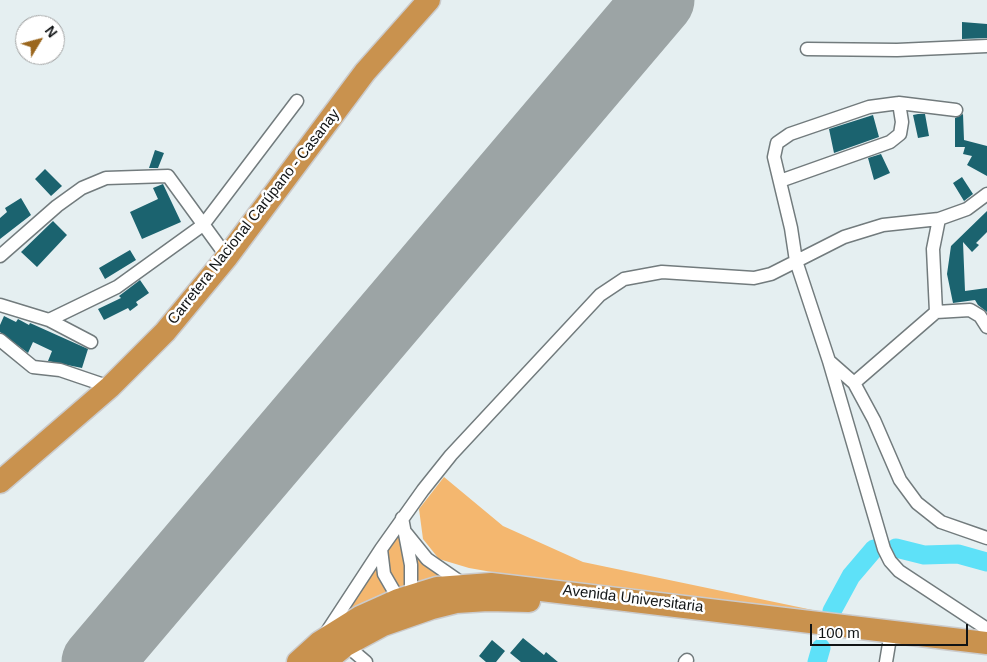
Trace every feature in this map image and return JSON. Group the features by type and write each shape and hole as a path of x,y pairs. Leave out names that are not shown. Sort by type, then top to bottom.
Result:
{"highway":[{"name":"Carretera Nacional Carúpano - Casanay","path":"2,476 110,387 165,332 227,257 365,72 429,0"},
{"name":"Avenida Universitaria","path":"323,652 360,617 406,604 463,584 531,587 889,646"},
{"name":"Avenida Universitaria","path":"298,662 346,645 384,625 406,604 519,600 580,605 804,632 889,646 987,643"},
{"path":"889,646 987,659"}],"street":[{"path":"807,49 897,50 987,46"},
{"path":"49,320 117,288 203,225 296,101"},
{"path":"780,181 890,142 900,134 902,122 899,103"},
{"path":"956,110 899,103 869,107 790,134 778,143 774,157 791,228 796,262 829,361 884,549 890,561 899,571 987,629"},
{"path":"0,256 57,206 82,188 106,178 168,176 227,257"},
{"path":"323,652 381,549 403,524 451,455 600,295 624,279 662,272 754,278 771,274 844,237 884,225 939,219 967,209 987,194"},
{"path":"936,312 933,249 939,219"},
{"path":"0,308 49,320 91,342"},
{"path":"854,383 936,312 970,310 980,316 987,327"},
{"path":"0,340 33,367 60,370 110,387"},
{"path":"829,361 854,383 874,420 900,480 917,503 941,522 987,538"},
{"path":"403,524 427,559 463,584"},
{"path":"403,524 411,565 406,604"},
{"path":"381,549 384,574 406,604"},
{"path":"346,645 366,662"}],"shaded area":[{"path":"444,477 503,526 583,562 851,618 532,579 469,568 439,559 423,539 419,509"},
{"path":"402,518 404,530 463,584 320,642"}],"building":[{"path":"962,22 987,24 987,38 962,39"},
{"path":"925,114 929,136 918,138 913,115"},
{"path":"963,114 964,140 987,146 987,176 967,165 972,156 963,154 965,147 955,147 955,118"},
{"path":"873,115 879,137 834,153 829,129"},
{"path":"155,150 164,153 158,168 149,168"},
{"path":"881,154 890,173 874,180 868,158"},
{"path":"45,169 62,186 51,196 35,179"},
{"path":"962,177 973,194 964,201 953,183"},
{"path":"163,184 181,222 142,239 130,212 158,199 153,188"},
{"path":"21,198 31,215 0,239 0,218 7,212 5,208"},
{"path":"987,211 987,232 976,243 979,245 972,252 963,242 965,291 987,288 987,312 975,300 953,303 947,274 951,246"},
{"path":"53,221 67,235 37,267 21,252"},
{"path":"130,250 136,260 105,279 99,268"},
{"path":"140,280 149,293 136,302 138,305 130,311 128,308 104,320 98,309 121,298 119,296"},
{"path":"4,316 16,322 18,319 29,325 30,323 88,349 82,368 48,361 52,351 33,342 28,353 0,332 0,325"},
{"path":"523,638 544,655 546,652 558,662 521,662 510,653"},
{"path":"492,640 505,651 496,662 486,662 479,656"}],"waterway":[{"path":"896,548 924,555 958,554 987,562"},
{"path":"832,611 851,576 874,549"},
{"path":"817,662 821,648"}],"runway":[{"path":"97,662 659,0"}]}
